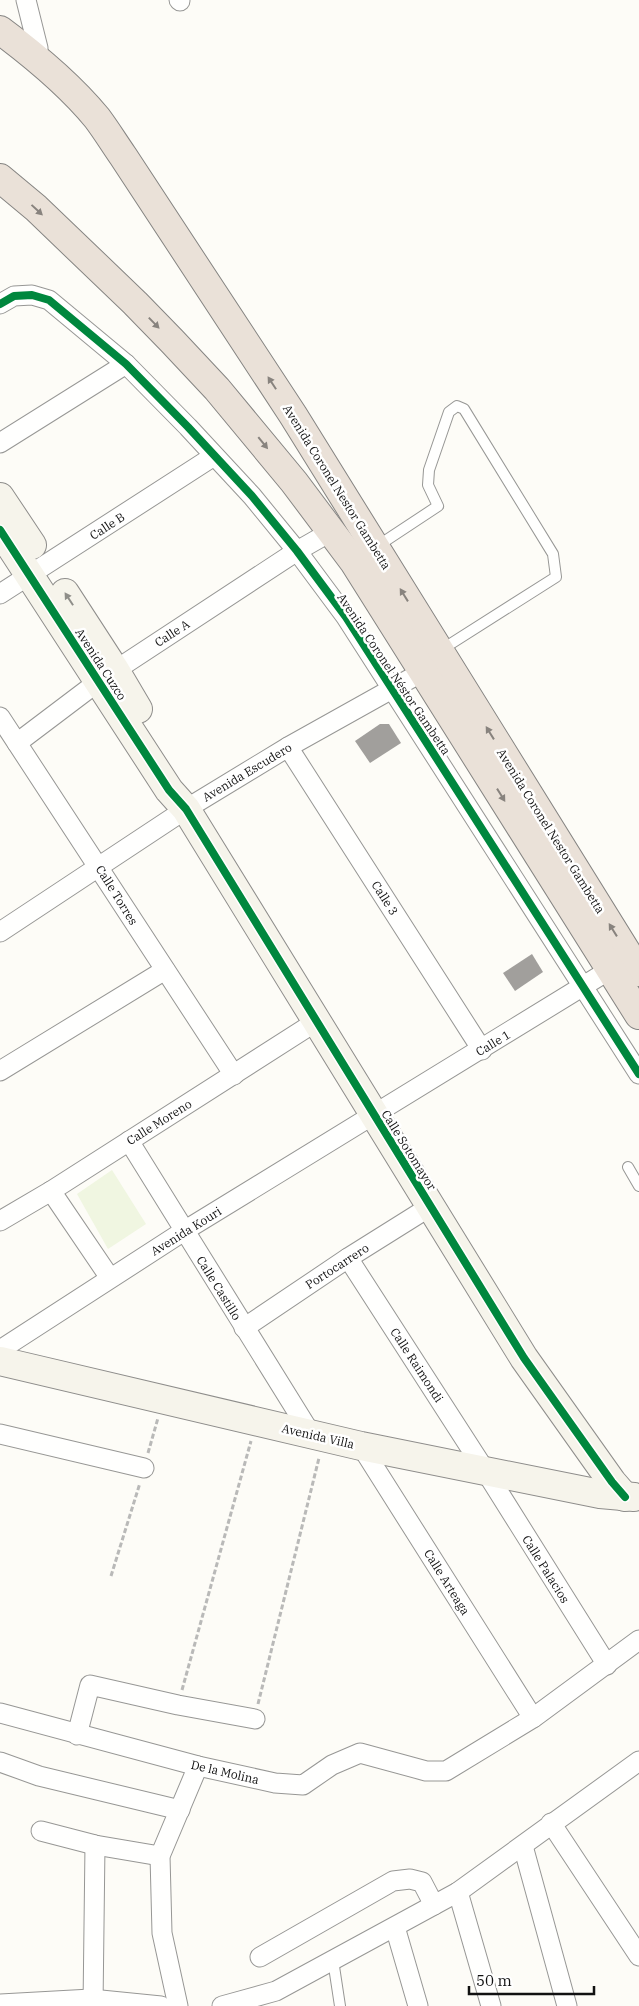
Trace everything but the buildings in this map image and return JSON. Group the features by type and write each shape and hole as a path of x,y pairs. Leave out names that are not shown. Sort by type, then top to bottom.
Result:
{"highway":[{"name":"Avenida Coronel Nestor Gambetta","path":"0,30 38,58 97,118 292,415 375,548 432,661 610,970 639,1015"},
{"name":"Avenida Coronel Nestor Gambetta","path":"0,178 36,208 135,303 218,389 294,482 432,661 639,972"}],"street":[{"path":"26,0 38,48 38,58"},
{"name":"Avenida Coronel Néstor Gambetta","path":"0,304 14,296 32,295 50,300 126,364 252,496 297,551 346,617 639,1074"},
{"path":"0,443 126,364"},
{"name":"Calle B","path":"0,594 214,456"},
{"name":"Avenida Cuzco","path":"0,497 38,570 107,676 180,781 186,808"},
{"name":"Avenida Cuzco","path":"0,530 38,570"},
{"name":"Calle A","path":"17,743 107,676 297,551 332,531"},
{"name":"Avenida Escudero","path":"0,932 186,808 392,688 432,661"},
{"name":"Calle Torres","path":"0,716 234,1075"},
{"name":"Calle 3","path":"288,747 482,1050"},
{"name":"Calle Sotomayor","path":"186,808 524,1358 612,1482 632,1497"},
{"path":"0,1071 165,970"},
{"name":"Calle 1","path":"374,1115 610,970"},
{"name":"Calle Moreno","path":"0,1221 51,1191 317,1021"},
{"name":"Avenida Kouri","path":"0,1350 184,1231 374,1115"},
{"name":"Calle Castillo","path":"129,1141 244,1328 318,1436"},
{"path":"51,1191 110,1278"},
{"name":"Portocarrero","path":"244,1328 348,1258 432,1206"},
{"name":"Calle Raimondi","path":"348,1258 486,1472"},
{"name":"Avenida Villa","path":"0,1361 361,1446 600,1494 632,1497"},
{"path":"0,1434 144,1468"},
{"name":"Calle Arteaga","path":"361,1446 533,1718"},
{"name":"Calle Palacios","path":"486,1472 607,1665"},
{"path":"533,1718 639,1640"},
{"path":"77,1735 90,1685 178,1705 254,1719"},
{"name":"De la Molina","path":"0,1713 198,1766 275,1783 303,1785 332,1765 360,1754 426,1771 446,1771 533,1718"},
{"path":"0,1762 39,1776 180,1810"},
{"path":"178,2006 162,1933 160,1856 198,1766"},
{"path":"222,2006 276,1991 458,1892 523,1846 551,1823 636,1770"},
{"path":"551,1823 639,1956"},
{"path":"41,1831 95,1845 160,1856"},
{"path":"92,2003 95,1845"},
{"path":"523,1846 567,2006"},
{"path":"260,1957 393,1881 410,1879 422,1882 434,1905"},
{"path":"458,1892 491,2006"},
{"path":"395,1927 418,2006"},
{"path":"0,2005 92,2003 161,2006"}],"lane":[{"path":"375,548 438,506 428,485 429,470 449,412 457,406 464,409 553,554 556,577 432,661"},
{"path":"628,1167 639,1186"},
{"path":"333,1960 340,2006"}],"path":[{"path":"111,1576 163,1400"},
{"path":"178,1705 256,1422"},
{"path":"254,1719 318,1436"}],"green space":[{"path":"112,1170 146,1224 108,1249 77,1194"}],"cycle path":[{"path":"0,304 14,296 32,295 49,300 126,364 252,496 297,551 346,617 639,1074"},
{"path":"0,530 169,790 186,809 524,1358 612,1482 625,1497"}]}
